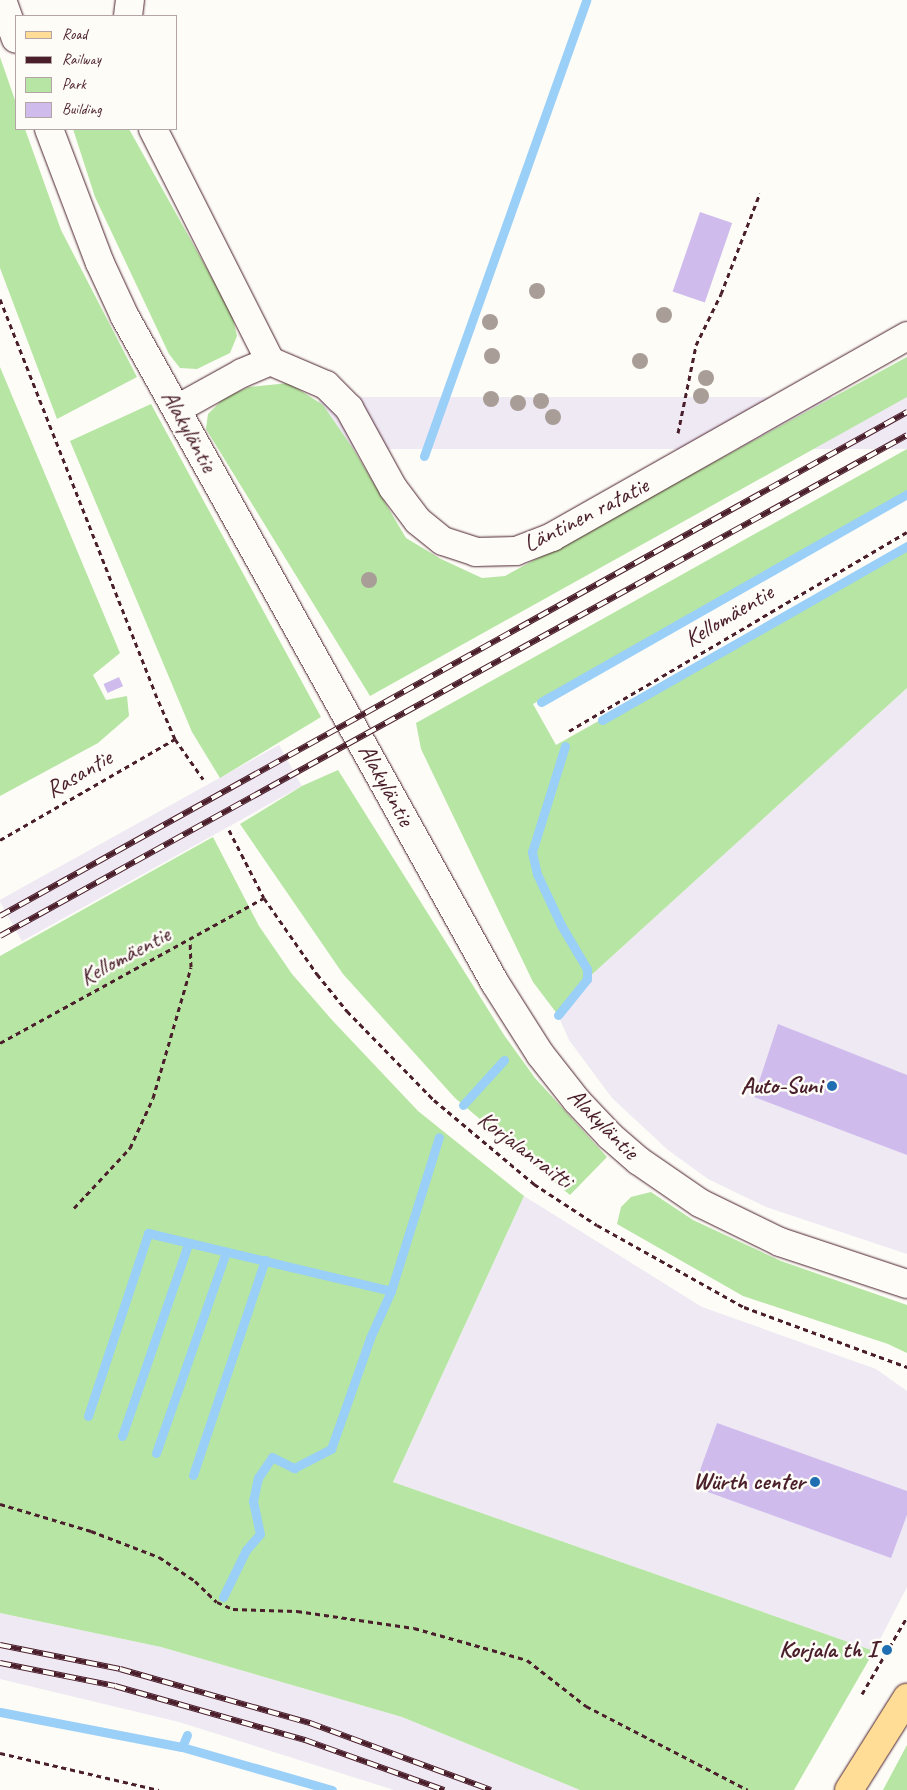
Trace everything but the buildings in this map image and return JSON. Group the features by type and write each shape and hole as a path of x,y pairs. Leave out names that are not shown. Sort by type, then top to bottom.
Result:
{"main road":[{"path":"849,1790 907,1698"}],"street":[{"path":"2,0 15,36"},
{"path":"128,15 130,0"},
{"name":"Alakyläntie","path":"49,130 100,263 125,317 495,983 540,1054 577,1101 639,1161 700,1203 780,1242 902,1285"},
{"path":"154,130 270,361 242,373 177,409"},
{"name":"Läntinen ratatie","path":"270,361 326,385 349,408 392,488 418,521 443,541 476,552 516,551 552,538 907,336"}],"path":[{"path":"684,463 675,448 696,345 760,193"},
{"path":"0,299 176,739 203,779"},
{"name":"Kellomäentie","path":"569,731 907,532"},
{"name":"Rasantie","path":"0,840 176,739"},
{"name":"Korjalanraitti","path":"229,830 264,898 316,974 391,1058 462,1125 534,1184 597,1225 744,1307 907,1367"},
{"name":"Kellomäentie","path":"0,1043 190,941 264,898"},
{"path":"74,1208 130,1148 154,1098 191,967 190,941"},
{"path":"0,1504 91,1531 160,1557 195,1581 217,1602 233,1609 298,1611 414,1628 528,1660 586,1706 748,1790"},
{"path":"862,1694 907,1617"},
{"path":"0,1753 159,1790"}],"shaded area":[{"path":"319,397 907,397 907,449 319,449"},
{"path":"907,688 907,1254 766,1207 708,1179 668,1150 612,1098 569,1040 558,1015 587,979"},
{"path":"279,745 302,786 22,941 0,900"},
{"path":"524,1196 702,1307 876,1369 907,1391 907,1587 874,1651 393,1482"},
{"path":"0,1613 161,1647 402,1717 580,1790 394,1790 179,1722 0,1679"}],"green space":[{"path":"0,57 15,100 15,130 25,130 61,230 137,377 57,419 0,268"},
{"path":"73,130 130,130 232,314 237,336 230,353 197,369 180,368 169,354 95,197"},
{"path":"907,357 907,397 370,696 206,429 208,414 224,398 249,387 289,383 323,405 354,450 406,538 441,559 482,578 505,576"},
{"path":"0,367 120,653 93,675 106,700 127,696 129,716 98,743 0,796"},
{"path":"151,404 321,717 220,778 192,732 70,441"},
{"path":"907,449 907,496 533,704 556,745 907,547 907,688 587,979 558,1015 533,982 421,749 416,723"},
{"path":"338,770 504,1035 535,1078 607,1157 570,1195 455,1098 343,974 240,824 302,786"},
{"path":"213,837 259,926 292,974 332,1020 418,1111 524,1196 393,1482 874,1651 794,1790 580,1790 402,1717 161,1647 0,1613 0,956"},
{"path":"651,1192 693,1220 781,1261 907,1305 907,1353 888,1344 743,1296 617,1224 621,1207 631,1197"},
{"path":"907,1745 907,1790 883,1790"}],"waterway":[{"path":"424,456 586,0"},
{"path":"541,702 907,494"},
{"path":"602,720 907,546"},
{"path":"558,1015 587,979 587,969 561,925 537,874 532,852 565,746"},
{"path":"463,1105 504,1060"},
{"path":"223,1597 246,1550 260,1534 253,1501 258,1478 272,1457 294,1468 331,1449 370,1338 391,1291 439,1137"},
{"path":"88,1416 148,1233 391,1291"},
{"path":"122,1436 188,1244"},
{"path":"156,1453 226,1252"},
{"path":"193,1475 265,1260"},
{"path":"0,1712 182,1747"},
{"path":"187,1735 182,1747 332,1790"}],"railway":[{"path":"0,916 907,412"},
{"path":"0,936 907,435"},
{"path":"0,1645 120,1669 310,1723 491,1790"},
{"path":"0,1663 115,1686 305,1740 444,1790"}],"place":[{"name":"Auto-Suni","path":"832,1086"},
{"name":"Würth center","path":"815,1482"},
{"name":"Korjala th I","path":"887,1650"}]}
